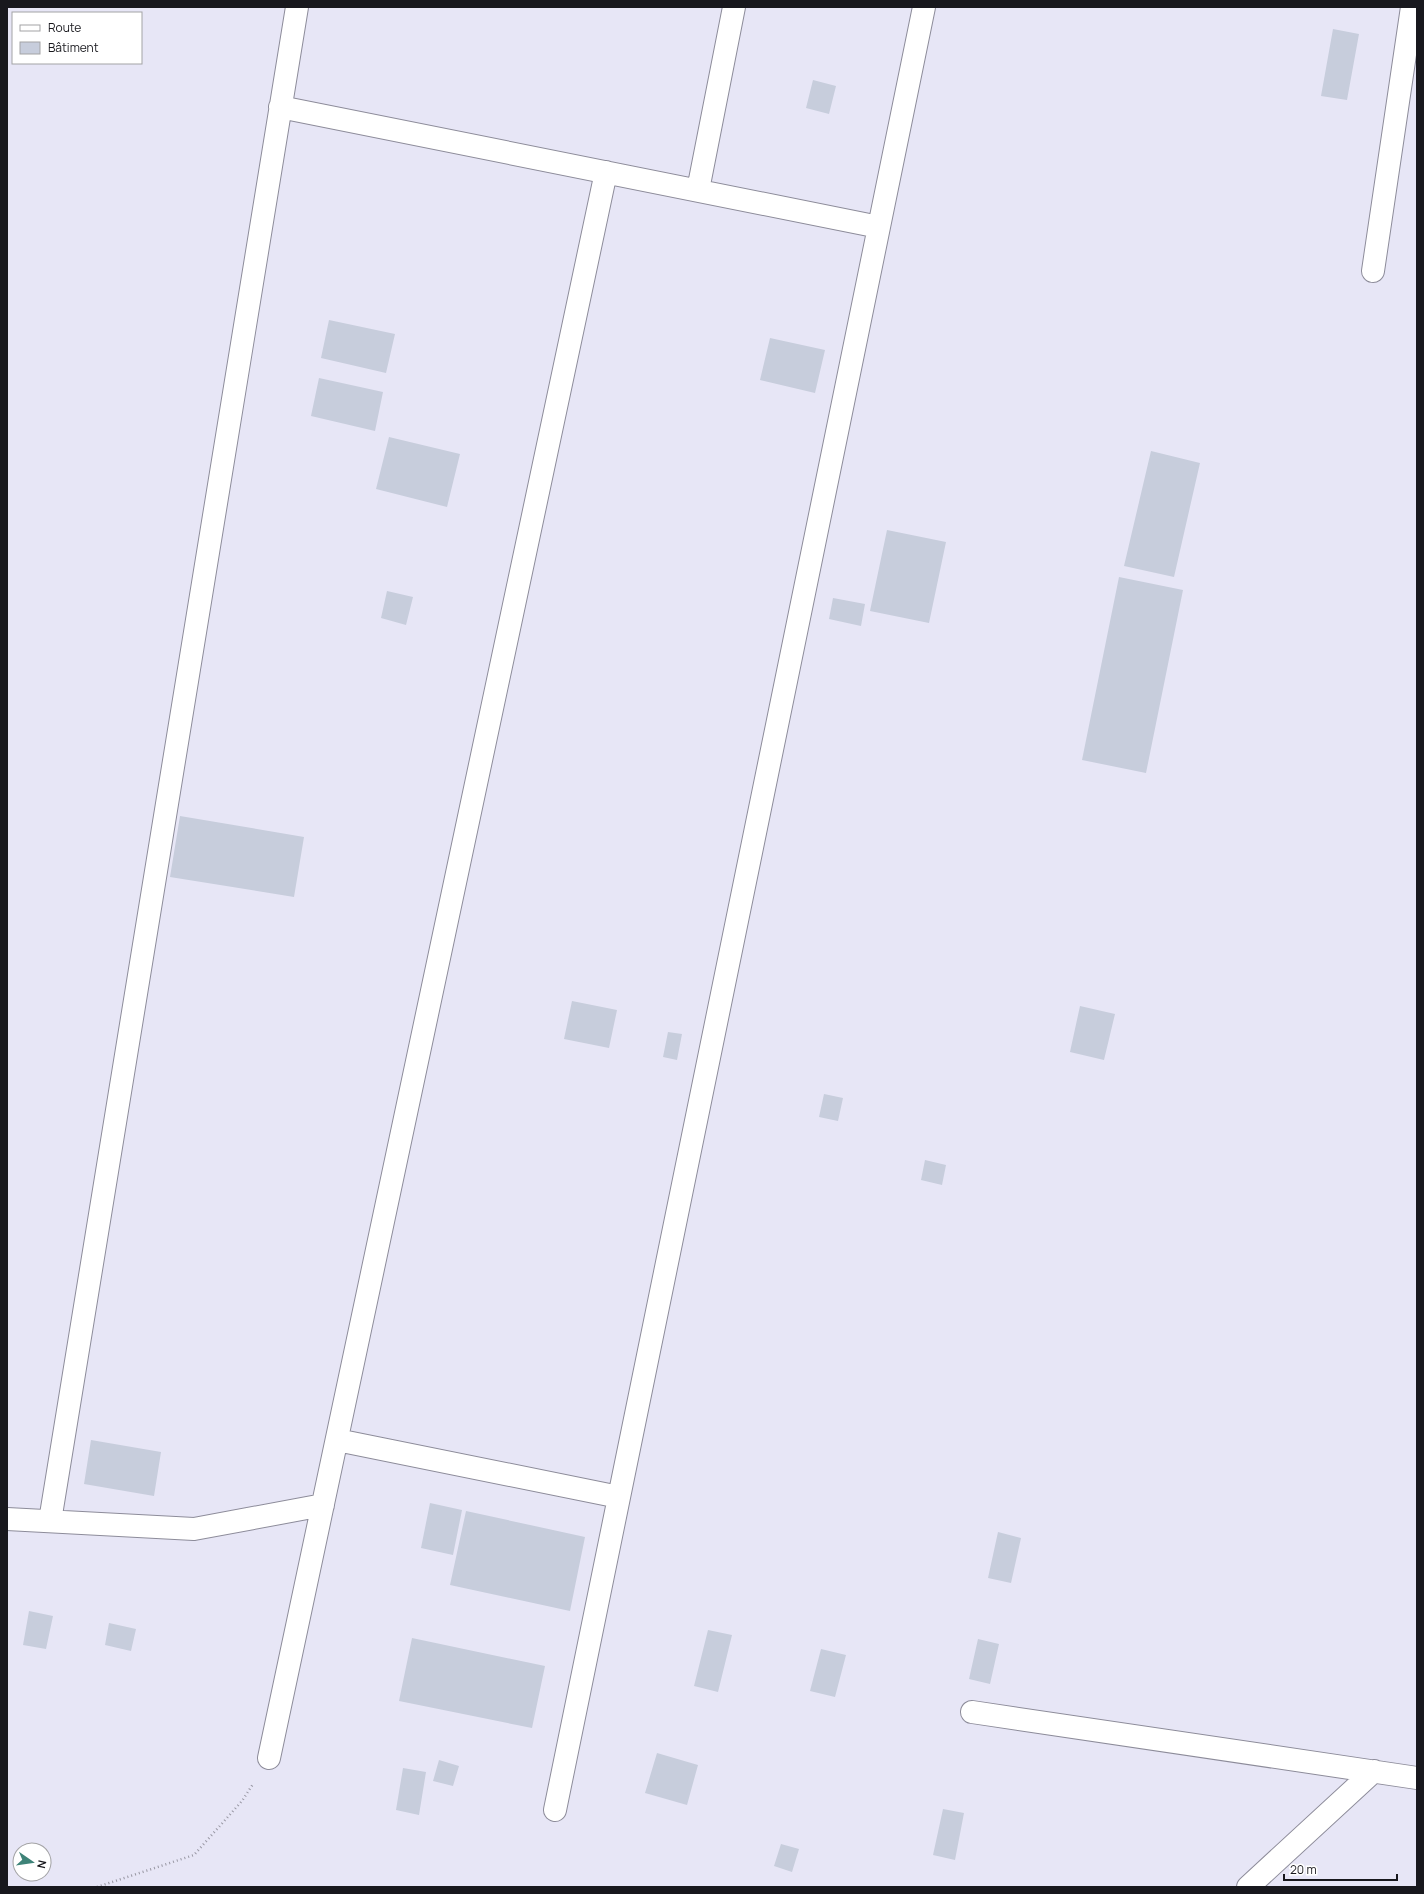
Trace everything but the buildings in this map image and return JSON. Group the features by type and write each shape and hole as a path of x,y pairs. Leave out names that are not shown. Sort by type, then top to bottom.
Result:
{"street":[{"path":"50,1521 297,7"},
{"path":"698,190 734,7"},
{"path":"555,1810 924,7"},
{"path":"1373,271 1412,7"},
{"path":"280,107 879,227"},
{"path":"269,1758 606,172"},
{"path":"337,1440 619,1497"},
{"path":"7,1519 194,1528 323,1505"},
{"path":"972,1712 1417,1778"},
{"path":"1248,1887 1374,1771"}],"path":[{"path":"97,1887 194,1855 242,1802 269,1758"}]}
